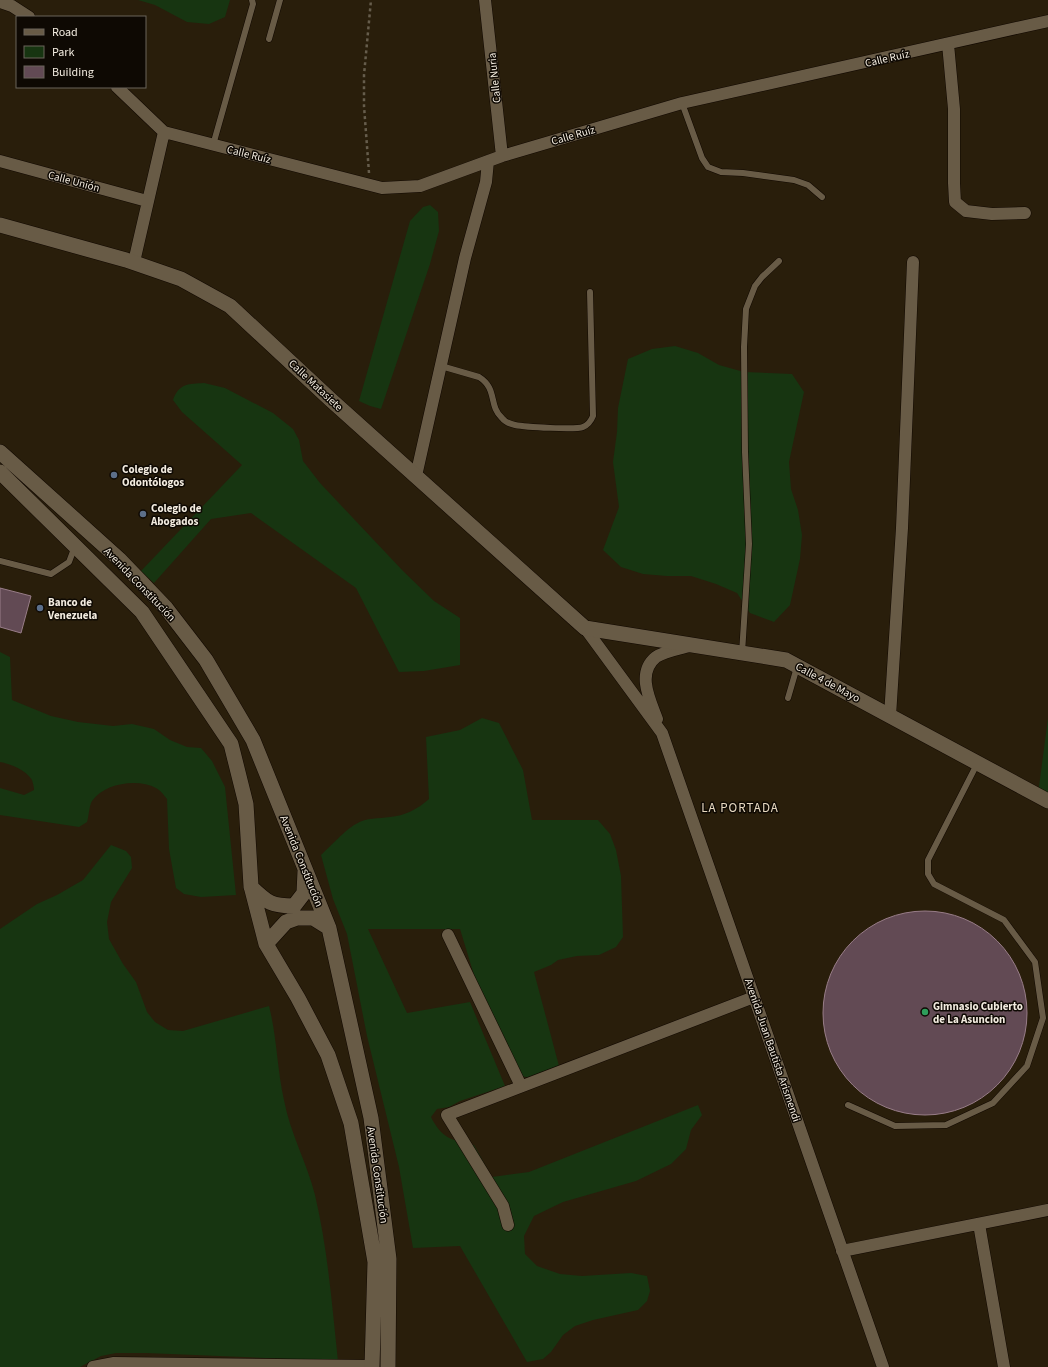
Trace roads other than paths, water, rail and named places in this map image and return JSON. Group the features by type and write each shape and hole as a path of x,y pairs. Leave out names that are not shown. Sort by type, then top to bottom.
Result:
{"street":[{"name":"Calle Nuria","path":"485,0 502,156"},
{"path":"0,2 12,6 27,16"},
{"name":"Calle Ruíz","path":"118,88 164,132 382,188 420,186 502,156 682,103 1048,21"},
{"path":"948,44 954,109 955,202 966,211 992,214 1025,213"},
{"path":"134,262 164,132"},
{"name":"Calle Unión","path":"0,161 147,201"},
{"path":"416,476 465,258 486,182 488,161"},
{"name":"Calle Matasiete","path":"0,225 134,262 181,278 230,306 585,628"},
{"path":"890,716 902,528 913,262"},
{"name":"Avenida Constitución","path":"0,452 119,559 166,608 206,660 253,740 329,928 371,1118 389,1259 388,1367"},
{"name":"Avenida Constitución","path":"1,476 142,612 231,744 246,804 251,886 266,944 298,998 328,1055 351,1122 375,1262 372,1367"},
{"name":"Calle 4 de Mayo","path":"585,628 786,660 1048,801"},
{"name":"Avenida Juan Bautista Arismendi","path":"585,628 662,733"},
{"name":"Avenida Juan Bautista Arismendi","path":"694,645 672,650 656,657 650,665 645,678 647,693 883,1367"},
{"path":"251,886 266,902 280,906 294,906 304,893 305,867"},
{"path":"266,944 286,922 297,918 313,918 329,928"},
{"path":"448,935 521,1086"},
{"path":"508,1225 503,1206 447,1115 754,997"},
{"path":"842,1251 1048,1210"},
{"path":"979,1224 1004,1367"},
{"path":"93,1367 114,1363 372,1367"}],"lane":[{"path":"213,145 253,4 252,0"},
{"path":"269,39 280,0"},
{"path":"682,103 702,158 708,167 721,172 743,172 794,180 808,185 822,196"},
{"path":"742,653 749,544 745,452 744,348 746,309 755,286 779,261"},
{"path":"441,366 479,377 484,380 490,389 495,408 501,418 509,424 577,429 586,426 593,416 590,292"},
{"path":"0,561 51,574 68,562 75,546"},
{"path":"788,698 797,666"},
{"path":"848,1105 895,1126 946,1125 993,1103 1026,1066 1043,1018 1035,962 1004,920 934,884 928,874 928,860 978,763"}],"place":[{"name":"Colegio de Odontólogos","path":"114,475"},
{"name":"Colegio de Abogados","path":"143,514"},
{"name":"Banco de Venezuela","path":"40,608"},
{"name":"Gimnasio Cubierto de La Asuncion","path":"925,1012"}],"district":[{"name":"LA PORTADA","path":"740,807"}]}
